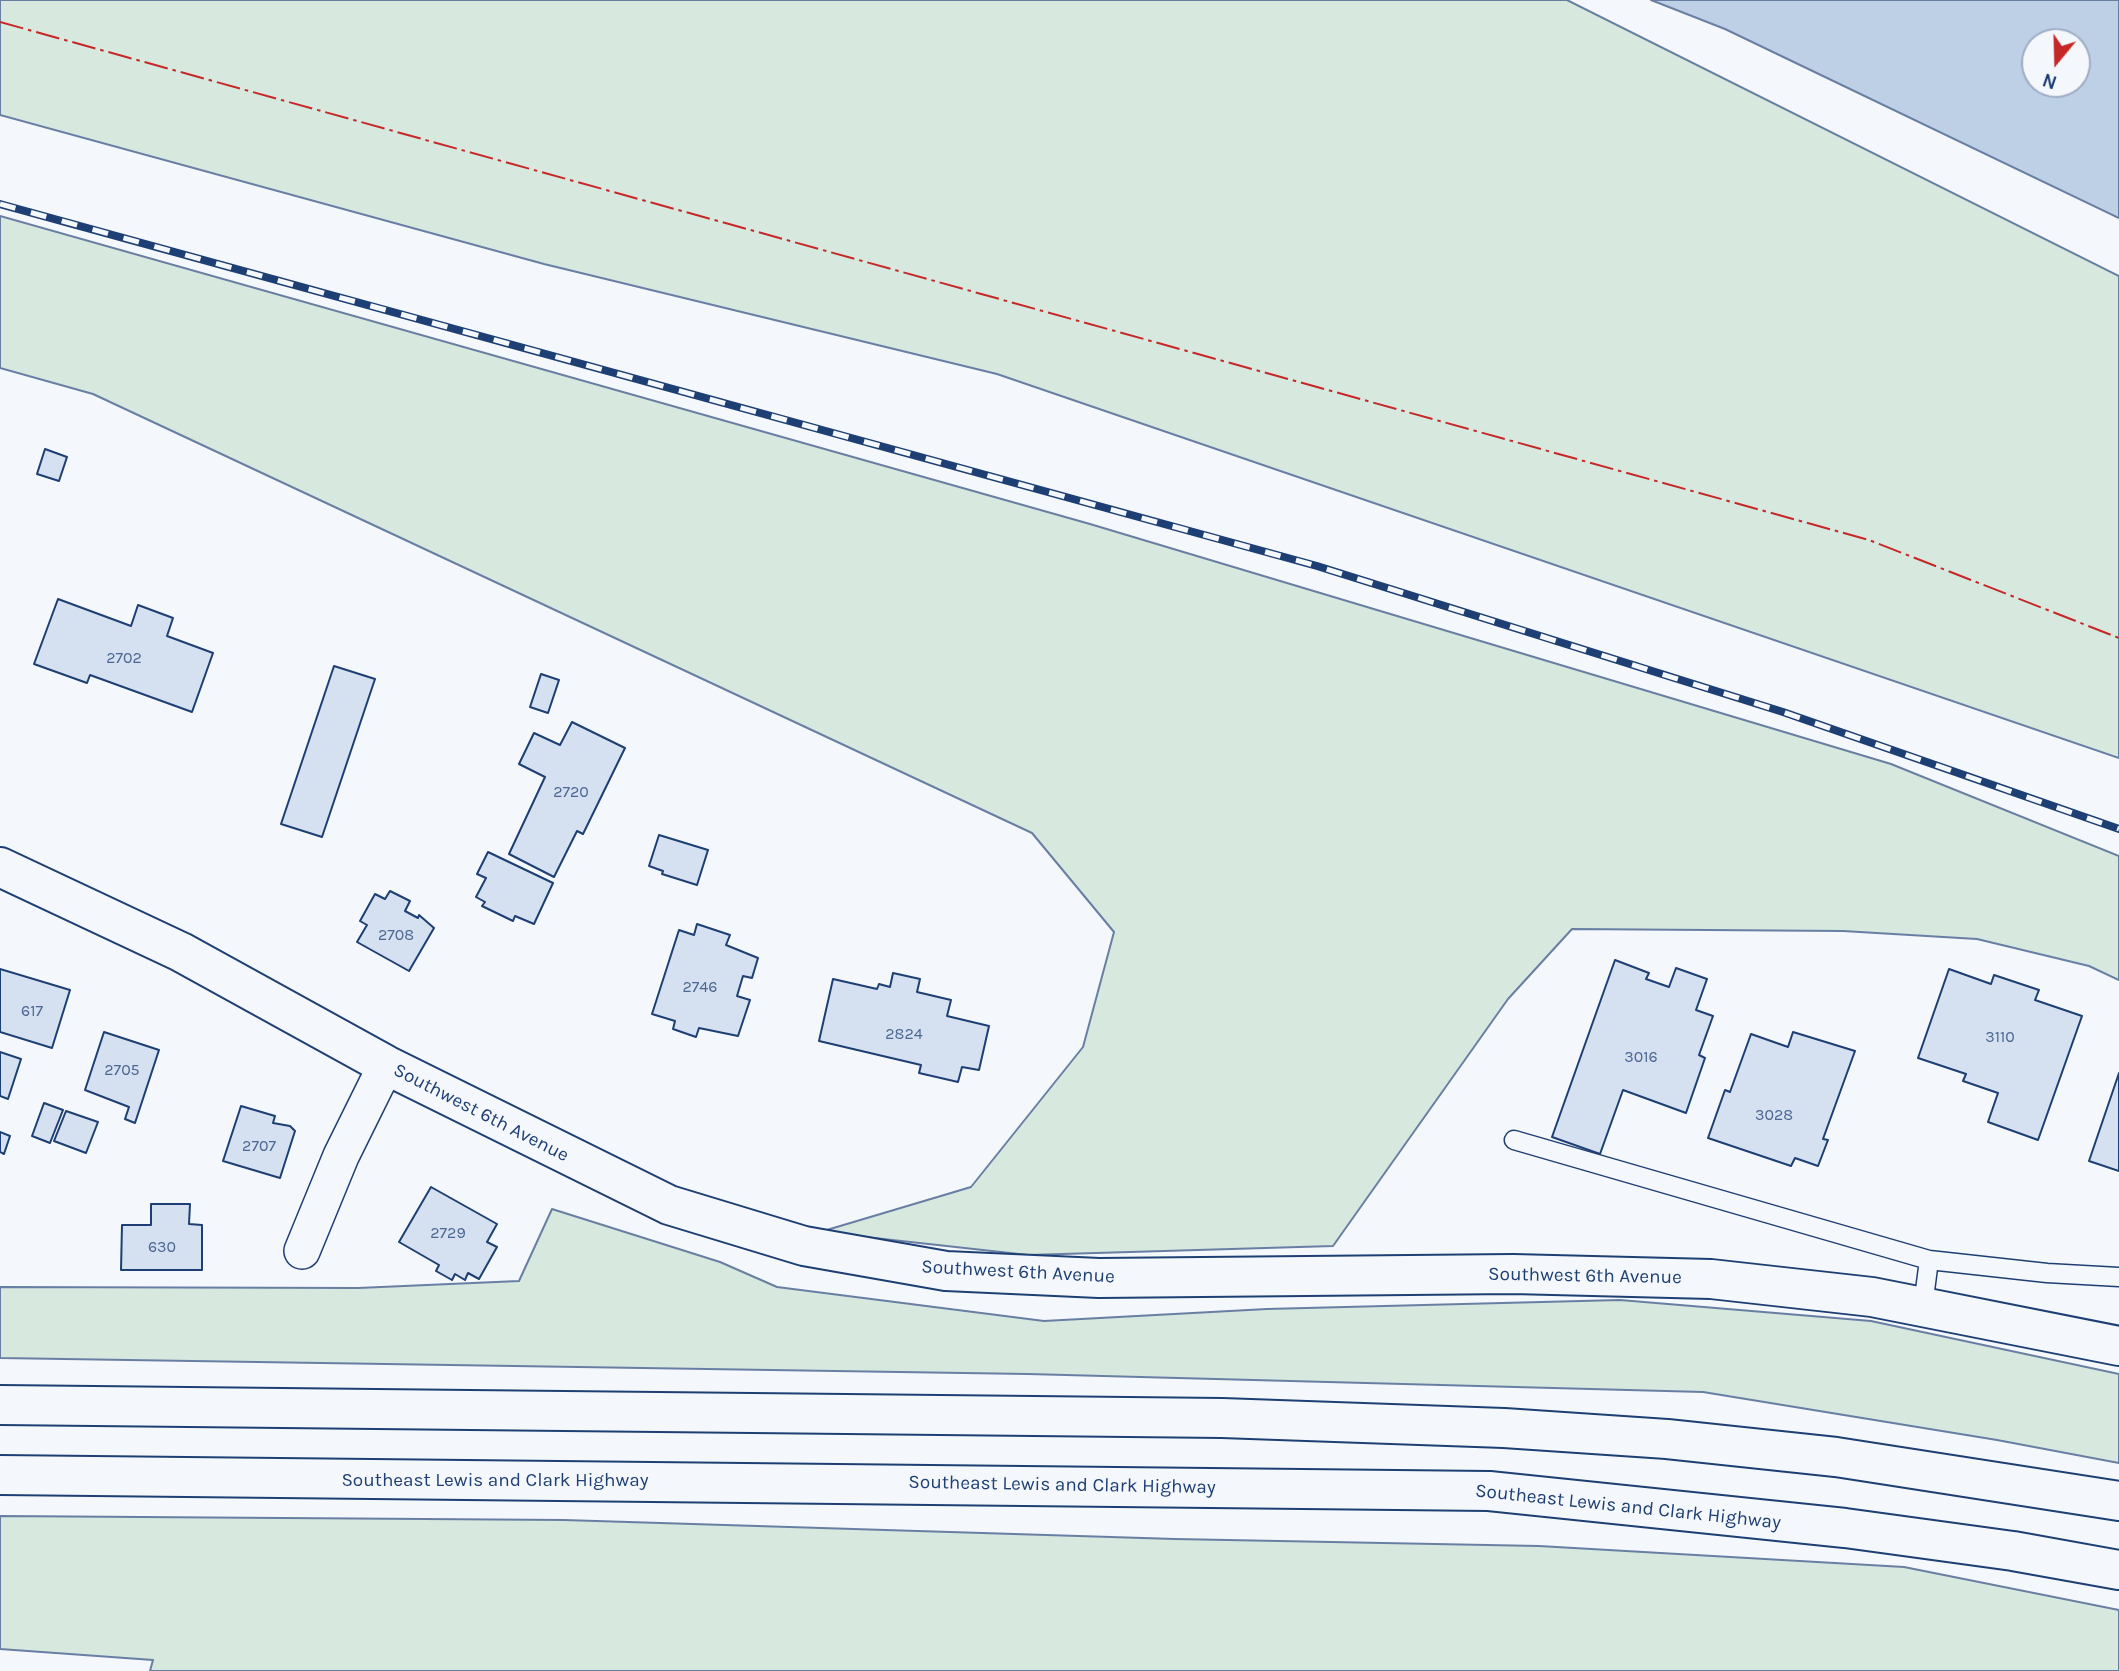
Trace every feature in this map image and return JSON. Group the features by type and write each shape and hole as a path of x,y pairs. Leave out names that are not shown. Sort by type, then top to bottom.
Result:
{"main road":[{"name":"Southwest 6th Avenue","path":"0,867 181,952 386,1065 669,1205 804,1246 946,1271 1100,1278 1513,1274 1711,1279 1872,1297 2119,1346"},
{"path":"0,1405 1222,1418 1504,1428 1667,1439 1836,1457 2119,1501"},
{"name":"Southeast Lewis and Clark Highway","path":"0,1475 1489,1491 1845,1528 2013,1550 2119,1570"}],"street":[{"path":"302,1251 341,1156 386,1065"}],"lane":[{"path":"1514,1140 1929,1260 2047,1273 2119,1277"},
{"path":"1923,1306 1929,1260"}],"shaded area":[{"path":"0,0 1567,0 2119,276 2119,758 997,374 544,264 0,115"},
{"path":"0,216 1090,524 1891,764 2119,856 2119,980 2089,966 1977,939 1843,931 1572,929 1508,999 1333,1246 1028,1255 820,1232 971,1187 1083,1047 1114,932 1032,833 93,394 0,368"},
{"path":"552,1209 720,1262 777,1287 1044,1321 1267,1309 1620,1300 1871,1321 2119,1374 2119,1463 1997,1440 1703,1392 1028,1374 0,1358 0,1287 358,1288 519,1281"},
{"path":"0,1516 564,1520 1175,1539 1539,1546 1904,1567 2119,1610 2119,1671 150,1671 153,1660 0,1649"}],"water":[{"path":"1651,0 2119,0 2119,218 1725,29"}],"building":[{"path":"45,449 67,457 59,481 37,474"},
{"path":"58,599 131,626 138,605 173,618 167,636 213,653 192,712 90,675 87,683 34,664"},
{"path":"334,666 375,679 322,837 281,824"},
{"path":"541,674 559,680 548,713 530,707"},
{"path":"572,722 625,748 583,834 577,831 554,877 509,854 545,777 519,764 534,733 560,745"},
{"path":"659,835 708,850 697,885 662,874 663,871 649,866"},
{"path":"488,852 553,883 534,924 515,916 513,921 482,906 485,902 476,897 486,878 477,874"},
{"path":"390,891 410,901 405,911 418,918 419,915 434,928 409,971 357,942 367,925 360,921 375,894 385,899"},
{"path":"697,924 730,935 726,945 758,958 752,978 743,976 737,996 750,1000 738,1036 699,1028 696,1037 673,1029 675,1021 652,1014 679,930 694,935"},
{"path":"1615,960 1649,973 1646,979 1669,987 1676,968 1707,979 1696,1010 1713,1016 1699,1055 1705,1058 1686,1113 1623,1090 1600,1154 1552,1137"},
{"path":"0,969 70,990 52,1048 0,1032"},
{"path":"1949,969 1991,984 1994,975 2039,990 2035,1000 2082,1016 2038,1140 1988,1122 1998,1093 1963,1081 1966,1074 1918,1058"},
{"path":"893,973 920,979 917,992 951,1000 947,1016 989,1026 979,1070 962,1067 958,1082 919,1073 921,1065 819,1041 833,979 877,989 879,984 890,987"},
{"path":"104,1032 159,1050 135,1123 125,1119 129,1107 85,1090"},
{"path":"1793,1032 1855,1051 1823,1139 1828,1140 1818,1166 1795,1158 1791,1166 1708,1138 1725,1090 1730,1092 1751,1034 1788,1047"},
{"path":"0,1052 21,1059 8,1099 0,1096"},
{"path":"2119,1073 2119,1171 2089,1161"},
{"path":"44,1103 63,1110 50,1143 32,1136"},
{"path":"241,1106 275,1116 273,1123 290,1126 295,1131 280,1178 223,1161"},
{"path":"66,1111 98,1122 86,1153 54,1141"},
{"path":"0,1132 10,1136 4,1154 0,1152"},
{"path":"431,1187 497,1224 487,1242 497,1247 479,1279 468,1273 465,1280 455,1274 452,1280 436,1271 439,1265 399,1242"},
{"path":"151,1204 190,1204 189,1224 202,1225 202,1270 121,1270 122,1225 151,1225"}],"railway":[{"path":"0,204 1317,566 1783,712 2119,829"}],"power":[{"path":"0,22 1869,540 2119,638"}]}
